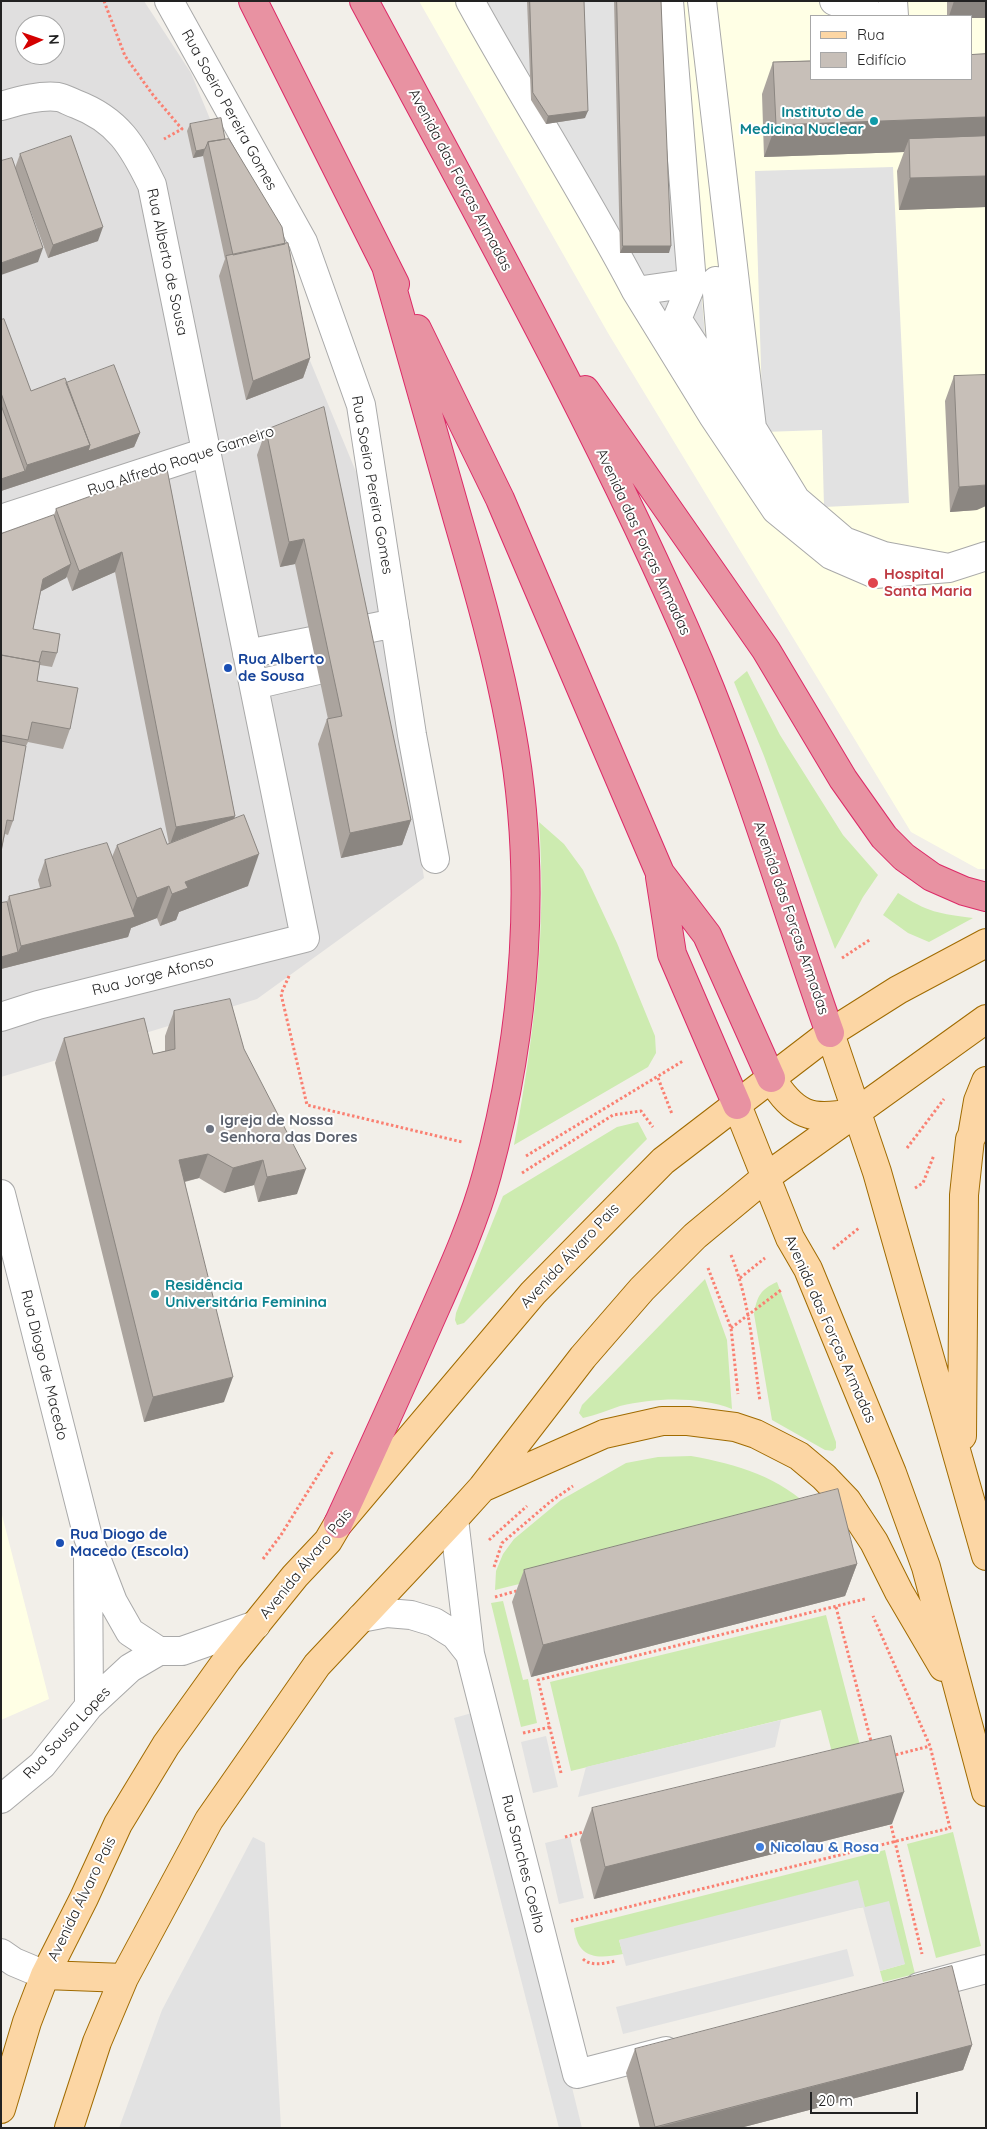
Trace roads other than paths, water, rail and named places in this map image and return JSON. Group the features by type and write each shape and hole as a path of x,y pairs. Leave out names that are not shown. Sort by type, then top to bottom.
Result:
{"highway":[{"name":"Avenida das Forças Armadas","path":"253,1 500,499 660,873 707,935 771,1078"},
{"name":"Avenida das Forças Armadas","path":"364,1 531,312 646,544 700,665 736,756 830,1033"},
{"path":"338,1524 457,1260 486,1177 506,1096 515,1040 522,982 525,927 523,826 512,731 491,637 386,266"},
{"path":"531,312 766,650 843,779 884,837 904,857 932,877 986,898"},
{"name":"Avenida das Forças Armadas","path":"660,873 672,954 737,1105"}],"main road":[{"name":"Avenida Álvaro Pais","path":"1,2109 27,2022 45,1975 84,1898 118,1824 166,1745 227,1660 294,1576 328,1541 338,1524 533,1293 663,1161 830,1033 898,990 986,943"},
{"path":"70,2128 97,2042 124,1978 209,1820 317,1665 482,1488 583,1357 642,1289 716,1217 766,1177 986,1019"},
{"name":"Avenida das Forças Armadas","path":"830,1033 877,1172 962,1465 986,1556"},
{"name":"Avenida das Forças Armadas","path":"771,1078 783,1097 799,1110 820,1117 857,1111"},
{"path":"962,1465 964,1195 970,1139 978,1101 986,1082"},
{"name":"Avenida das Forças Armadas","path":"737,1105 790,1238 808,1269 892,1473 926,1566 986,1792"},
{"path":"482,1488 604,1434 662,1421 688,1421 736,1427 778,1444 799,1456 824,1477 847,1501 874,1542 899,1592 961,1698"},
{"path":"45,1975 124,1978"}],"street":[{"name":"Rua Soeiro Pereira Gomes","path":"169,1 303,242 361,405 399,653 435,859"},
{"path":"470,1 514,80 601,225 636,292 741,435"},
{"path":"669,1 692,283 677,319 726,394 741,435 776,510 831,556 875,574 949,568 986,556"},
{"path":"683,1 727,294 726,394"},
{"path":"702,1 741,435"},
{"path":"834,1 872,15"},
{"path":"893,1 894,15"},
{"name":"Rua Alberto de Sousa","path":"1,106 24,99 58,97 94,110 118,129 137,154 152,185 305,938"},
{"path":"636,292 692,283"},
{"name":"Rua Alfredo Roque Gameiro","path":"1,519 206,452"},
{"path":"356,631 395,623"},
{"path":"248,654 312,640"},
{"path":"372,659 399,653"},
{"path":"254,684 318,670"},
{"name":"Rua Jorge Afonso","path":"1,1017 48,1003 305,938"},
{"name":"Rua Diogo de Macedo","path":"1,1194 88,1537 113,1602 130,1632 159,1651"},
{"name":"Rua Sanches Coelho","path":"454,1519 470,1654 576,2074 690,2045"},
{"name":"Rua Diogo de Macedo","path":"88,1537 89,1706"},
{"name":"Rua Sanches Coelho","path":"361,1618 387,1613 411,1615 434,1622 455,1635 470,1654"},
{"path":"159,1651 182,1651 256,1625"},
{"name":"Rua Sousa Lopes","path":"1,1799 42,1765 89,1706 130,1668 159,1651"},
{"path":"1,1953 14,1962 45,1975"},
{"path":"899,1992 986,1969"}],"place":[{"name":"Instituto de Medicina Nuclear","path":"874,121"},
{"name":"Hospital Santa Maria","path":"873,583"},
{"name":"Rua Alberto de Sousa","path":"228,668"},
{"name":"Igreja de Nossa Senhora das Dores","path":"210,1129"},
{"name":"Residência Universitária Feminina","path":"155,1294"},
{"name":"Rua Diogo de Macedo (Escola)","path":"60,1543"},
{"name":"Nicolau & Rosa","path":"760,1847"}]}
